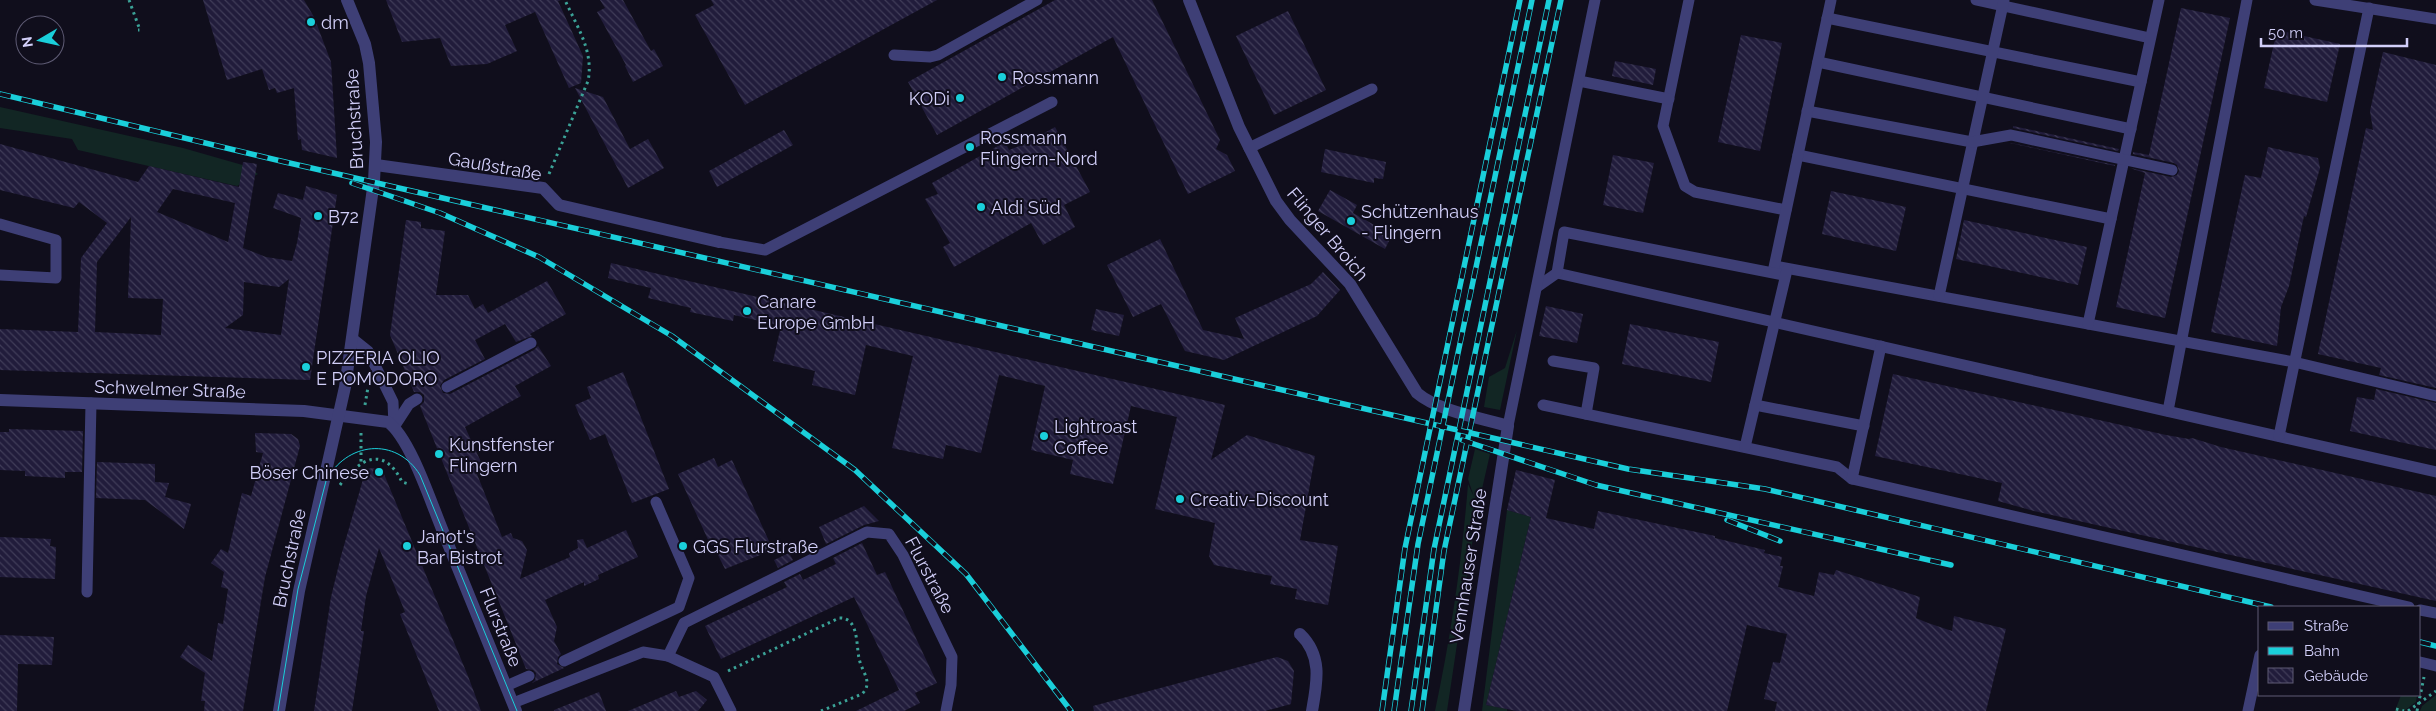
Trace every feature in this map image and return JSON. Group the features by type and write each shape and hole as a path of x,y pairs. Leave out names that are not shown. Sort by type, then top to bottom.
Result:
{"street":[{"name":"Bruchstraße","path":"279,711 299,592 339,415 353,339 376,165 376,142 369,63 365,44 347,0"},
{"name":"Flinger Broich","path":"1189,0 1249,148 1276,201 1350,284 1417,393 1424,400 1443,407 1508,426"},
{"name":"Gaußstraße","path":"376,165 542,188 559,205 719,242"},
{"name":"Schwelmer Straße","path":"0,400 304,411 339,415"},
{"path":"339,415 382,420 394,427"},
{"name":"Vennhauser Straße","path":"1464,711 1508,426"},
{"name":"Flurstraße","path":"394,427 425,487 514,707"},
{"path":"1300,634 1314,654 1318,675 1312,711"}],"lane":[{"path":"894,54 930,57 938,55 1036,0"},
{"path":"1508,426 1595,0"},
{"path":"1689,0 1663,126 1664,134 1686,186 1689,190 1786,210"},
{"path":"1774,269 1830,0"},
{"path":"1976,0 2003,3 2150,38"},
{"path":"2088,324 2159,0"},
{"path":"2168,411 2247,0"},
{"path":"2315,0 2436,19"},
{"path":"1939,296 2003,3"},
{"path":"2279,436 2369,8"},
{"path":"1827,18 2140,82"},
{"path":"1818,62 2131,129"},
{"path":"1579,80 1669,99"},
{"path":"1249,148 1372,89"},
{"path":"719,242 765,250 1052,102"},
{"path":"1808,111 1972,142 2011,135 2172,170"},
{"path":"1798,155 2111,219"},
{"path":"0,224 56,240 56,278 0,275"},
{"path":"1557,273 1564,232 1939,296 2294,362 2436,396"},
{"path":"1744,447 1786,271"},
{"path":"1536,287 1557,273 2436,472"},
{"name":"Flurstraße","path":"353,339 368,351 393,402 394,427"},
{"path":"448,387 531,343"},
{"path":"1852,480 1881,346"},
{"path":"1553,360 1594,368 1586,414"},
{"path":"394,427 408,404 416,399"},
{"path":"87,592 91,404"},
{"path":"1543,405 1837,466 1852,480 2405,606"},
{"path":"1755,405 1864,426"},
{"path":"564,661 679,607 689,578 656,502"},
{"name":"Flurstraße","path":"668,656 684,622 867,532 889,534 903,555 952,657 951,685 946,711"},
{"path":"2421,610 2436,614"},
{"name":"Flurstraße","path":"514,707 643,652 668,656 714,677"},
{"path":"2421,662 2436,666"},
{"path":"2248,711 2258,665"},
{"path":"506,686 529,676"},
{"path":"714,677 731,711"}],"path":[{"path":"129,0 135,13 140,30 138,30"},
{"path":"542,188 588,81 591,68 590,54 565,0"},
{"path":"322,494 340,486 350,471 361,463 380,459 387,460 395,468 402,482 425,487"},
{"path":"714,677 839,618 846,618 849,620 859,642 859,658 868,682 867,690 862,694 821,711"},
{"path":"2421,691 2425,674"},
{"path":"2396,709 2406,711 2436,691"},
{"path":"2417,711 2420,696"}],"green space":[{"path":"0,107 183,148 246,166 258,174 237,186 78,150 72,139 0,128"},
{"path":"1517,330 1500,410 1484,407 1489,377 1505,368"},
{"path":"1475,449 1490,454 1477,511 1447,711 1435,711 1455,598 1468,484 1474,497 1468,479"},
{"path":"1507,510 1531,517 1486,705 1507,709 1507,711 1482,711"},
{"path":"2436,695 2436,711 2420,711 2422,706"},
{"path":"2401,696 2417,696 2416,702 2404,711 2395,711"}],"building":[{"path":"203,0 304,0 314,17 331,62 337,158 302,150 301,139 298,140 294,88 277,93 275,88 269,90 262,69 227,80"},
{"path":"386,0 561,0 558,1 583,56 581,83 569,88 535,12 505,25 517,51 487,64 451,66 440,38 402,42"},
{"path":"600,0 623,0 651,51 654,49 663,66 633,82 626,65 597,12 605,8"},
{"path":"711,0 937,0 745,105 695,15 714,5"},
{"path":"1055,0 1152,0 1220,140 1216,149 1227,155 1235,171 1188,194 1113,37 937,135 908,82"},
{"path":"2181,8 2230,18 2165,318 2116,307 2145,173 2130,168 2171,177 2177,175 2179,171 2174,163 2133,154 2133,152 2149,155"},
{"path":"1288,11 1326,90 1274,115 1236,36"},
{"path":"2277,30 2340,44 2327,102 2264,88"},
{"path":"1741,35 1782,43 1760,151 1718,142"},
{"path":"2383,52 2436,65 2436,388 2379,375 2381,368 2318,354 2366,128 2373,130 2370,111"},
{"path":"1615,61 1656,69 1653,85 1612,76"},
{"path":"575,88 603,97 630,149 648,139 664,168 628,188"},
{"path":"2013,126 2119,149 2118,151 2013,128"},
{"path":"1055,127 1090,192 1064,205 1075,227 1043,245 1031,223 954,267 943,247 950,243 925,199 938,194 932,183 1005,142 1009,150 1027,143"},
{"path":"784,130 793,145 717,187 709,171"},
{"path":"2010,143 2115,165 2115,166"},
{"path":"0,144 138,182 149,166 239,187 243,162 257,164 243,248 266,257 292,261 301,218 273,208 278,193 303,200 306,186 337,195 310,380 0,370 0,329 78,332 81,258 107,223 79,202 74,208 0,190","holes":["173,189 235,203 228,242 157,212","131,217 128,298 163,299 161,335 95,332 97,262","289,279 281,335 225,328 243,315 244,282 279,287"]},
{"path":"2268,147 2318,158 2320,168 2306,217 2304,216 2289,286 2281,307 2277,346 2211,332 2245,175 2261,178"},
{"path":"1325,149 1386,162 1383,179 1374,178 1374,183 1321,172"},
{"path":"1613,155 1654,163 1643,213 1603,205"},
{"name":"Schützenhaus - Flingern","path":"1330,190 1357,205 1353,213 1392,235 1385,249 1318,211"},
{"path":"1831,191 1906,207 1896,251 1822,234"},
{"path":"406,220 421,222 421,228 445,231 436,295 468,295 475,309 483,304 488,313 547,281 566,314 530,334 532,336 516,342 505,324 475,340 485,359 444,380 440,386 443,393 450,394 534,350 538,346 551,366 515,386 521,396 465,427 481,462 473,464 502,537 511,533 513,538 522,541 527,550 520,579 570,557 569,553 578,548 577,540 583,539 587,548 626,530 638,557 598,575 599,579 584,586 584,582 545,600 557,627 554,641 561,654 558,657 557,664 564,668 532,683 535,680 536,673 533,670 526,669 420,406 424,402 424,395 420,392 414,392 390,335"},
{"path":"1964,220 2087,247 2078,285 1956,259"},
{"path":"1160,239 1203,330 1244,339 1235,318 1311,284 1323,272 1340,290 1317,316 1224,360 1185,351 1161,304 1133,317 1107,265"},
{"path":"611,263 1225,405 1211,460 1247,435 1315,456 1300,540 1338,546 1328,605 1295,599 1297,589 1270,584 1272,576 1214,565 1209,556 1215,523 1155,509 1177,417 1131,406 1113,484 1070,474 1073,460 1031,450 1045,386 999,375 981,453 946,445 943,459 892,448 913,356 866,345 855,395 812,385 815,371 773,361 781,326 734,315 733,321 690,312 691,308 648,298 651,288 608,278"},
{"path":"1546,306 1583,314 1577,343 1539,336"},
{"path":"1096,309 1124,315 1119,336 1091,330"},
{"path":"1630,324 1719,342 1711,382 1622,364"},
{"path":"623,372 669,489 632,503 605,434 590,440 575,405 591,398 587,387"},
{"path":"1893,374 2166,435 2192,438 2221,447 2436,496 2436,601 2034,511 1998,501 2002,483 1875,456"},
{"path":"2376,389 2436,403 2436,450 2350,431 2357,397 2374,400"},
{"path":"9,429 83,431 82,472 65,472 65,478 25,476 25,471 0,470 0,432 9,432"},
{"path":"255,433 291,434 298,439 300,446 265,577 243,711 204,711 205,701 201,701 205,673 180,657 188,645 212,661 218,623 223,624 228,589 221,587 224,572 211,563 221,549 228,553 242,493 251,496 263,453 256,452"},
{"path":"714,458 718,467 732,460 773,550 725,569 713,545 710,544 678,474"},
{"path":"97,462 155,464 155,482 169,483 165,497 191,504 184,529 145,500 96,498"},
{"path":"381,467 481,711 439,711 400,614 405,612 379,548 366,596 361,631 364,631 352,711 314,711 331,597 341,556 366,469"},
{"path":"1516,470 1555,480 1546,518 1594,529 1598,511 1715,536 1715,538 1765,550 1764,553 1782,557 1780,566 1783,566 1778,587 1814,596 1819,572 1834,575 1836,570 1920,597 1916,618 1928,623 1952,631 1954,616 2006,629 1986,711 1775,711 1777,702 1764,699 1773,662 1780,663 1787,634 1747,625 1727,711 1517,711 1486,705 1531,517 1507,510"},
{"path":"864,506 879,521 864,525 826,544 819,527"},
{"path":"0,537 51,539 50,546 56,547 55,579 0,577"},
{"path":"862,543 877,575 885,572 937,683 915,693 920,703 904,711 856,711 899,690 854,597 721,659 705,626 787,587 784,582 800,574 803,580 836,564 833,558"},
{"path":"789,553 793,560 778,568 774,560"},
{"path":"0,635 54,637 52,665 18,664 17,711 0,711"},
{"path":"1277,657 1288,661 1294,671 1291,704 1265,711 1094,711 1093,706"},
{"path":"676,691 679,697 696,691 707,700 698,711 628,711"},
{"path":"599,692 606,711 554,711 554,710"}],"tram line":[{"path":"278,711 298,589 326,481 335,468 346,458 358,452 372,449 385,449 398,454 410,462 420,475 517,711"}],"railway":[{"path":"1382,711 1405,548 1520,0"},
{"path":"1394,711 1418,544 1532,0"},
{"path":"1411,711 1434,549 1549,0"},
{"path":"1422,711 1444,551 1561,0"},
{"path":"0,94 285,162 1628,469 1765,489 2267,606"},
{"path":"352,183 440,213 539,257 672,336 855,470 966,574 1071,711"},
{"path":"1462,440 1596,485 1951,565"},
{"path":"1727,520 1780,541"},
{"path":"2421,642 2436,646"}],"place":[{"name":"dm","path":"311,22"},
{"name":"Rossmann","path":"1002,77"},
{"name":"KODi","path":"960,98"},
{"name":"Rossmann Flingern-Nord","path":"970,147"},
{"name":"Aldi Süd","path":"981,207"},
{"name":"B72","path":"318,216"},
{"name":"Schützenhaus - Flingern","path":"1351,221"},
{"name":"Canare Europe GmbH","path":"747,311"},
{"name":"PIZZERIA OLIO E POMODORO","path":"306,367"},
{"name":"Lightroast Coffee","path":"1044,436"},
{"name":"Kunstfenster Flingern","path":"439,454"},
{"name":"Böser Chinese","path":"379,472"},
{"name":"Creativ-Discount","path":"1180,499"},
{"name":"Janot's Bar Bistrot","path":"407,546"},
{"name":"GGS Flurstraße","path":"683,546"}]}
